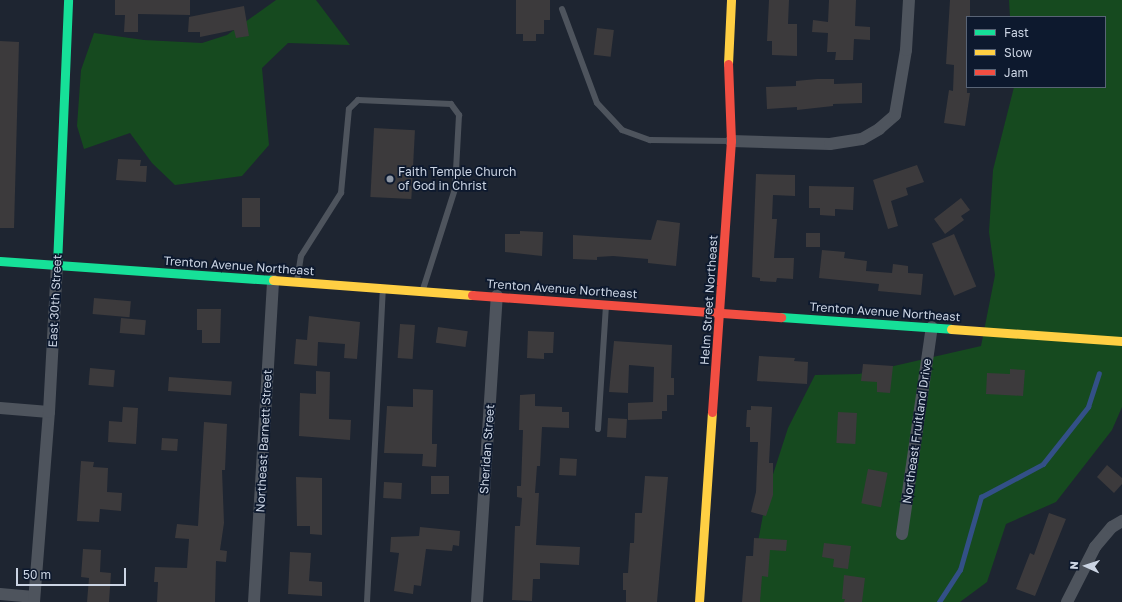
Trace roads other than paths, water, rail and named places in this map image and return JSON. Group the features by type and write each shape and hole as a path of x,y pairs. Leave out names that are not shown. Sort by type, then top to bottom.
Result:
{"main road":[{"name":"East 30th Street","path":"57,265 68,0"},
{"name":"Helm Street Northeast","path":"699,602 721,312 731,141 728,75 731,0"},
{"name":"Trenton Avenue Northeast","path":"0,261 1122,341"}],"street":[{"path":"731,141 830,144 862,138 879,130 895,115 906,50 909,0"},
{"name":"East 30th Street","path":"34,600 49,412 57,265"},
{"name":"Northeast Barnett Street","path":"254,602 273,280"},
{"name":"Sheridan Street","path":"477,602 497,296"},
{"name":"Northeast Fruitland Drive","path":"902,534 932,327"},
{"path":"0,408 49,412"},
{"path":"1067,602 1095,547 1112,527 1122,521"},
{"path":"0,594 34,600"}],"lane":[{"path":"562,9 598,103 622,130 650,140 731,141"},
{"path":"296,282 301,256 341,193 349,108 358,100 451,104 459,115 455,189 422,291"},
{"path":"367,602 383,288"},
{"path":"598,428 606,304"}],"waterway":[{"path":"939,602 960,570 981,497 1043,464 1088,407 1099,374"}],"place":[{"name":"Faith Temple Church of God in Christ","path":"390,179"}]}
